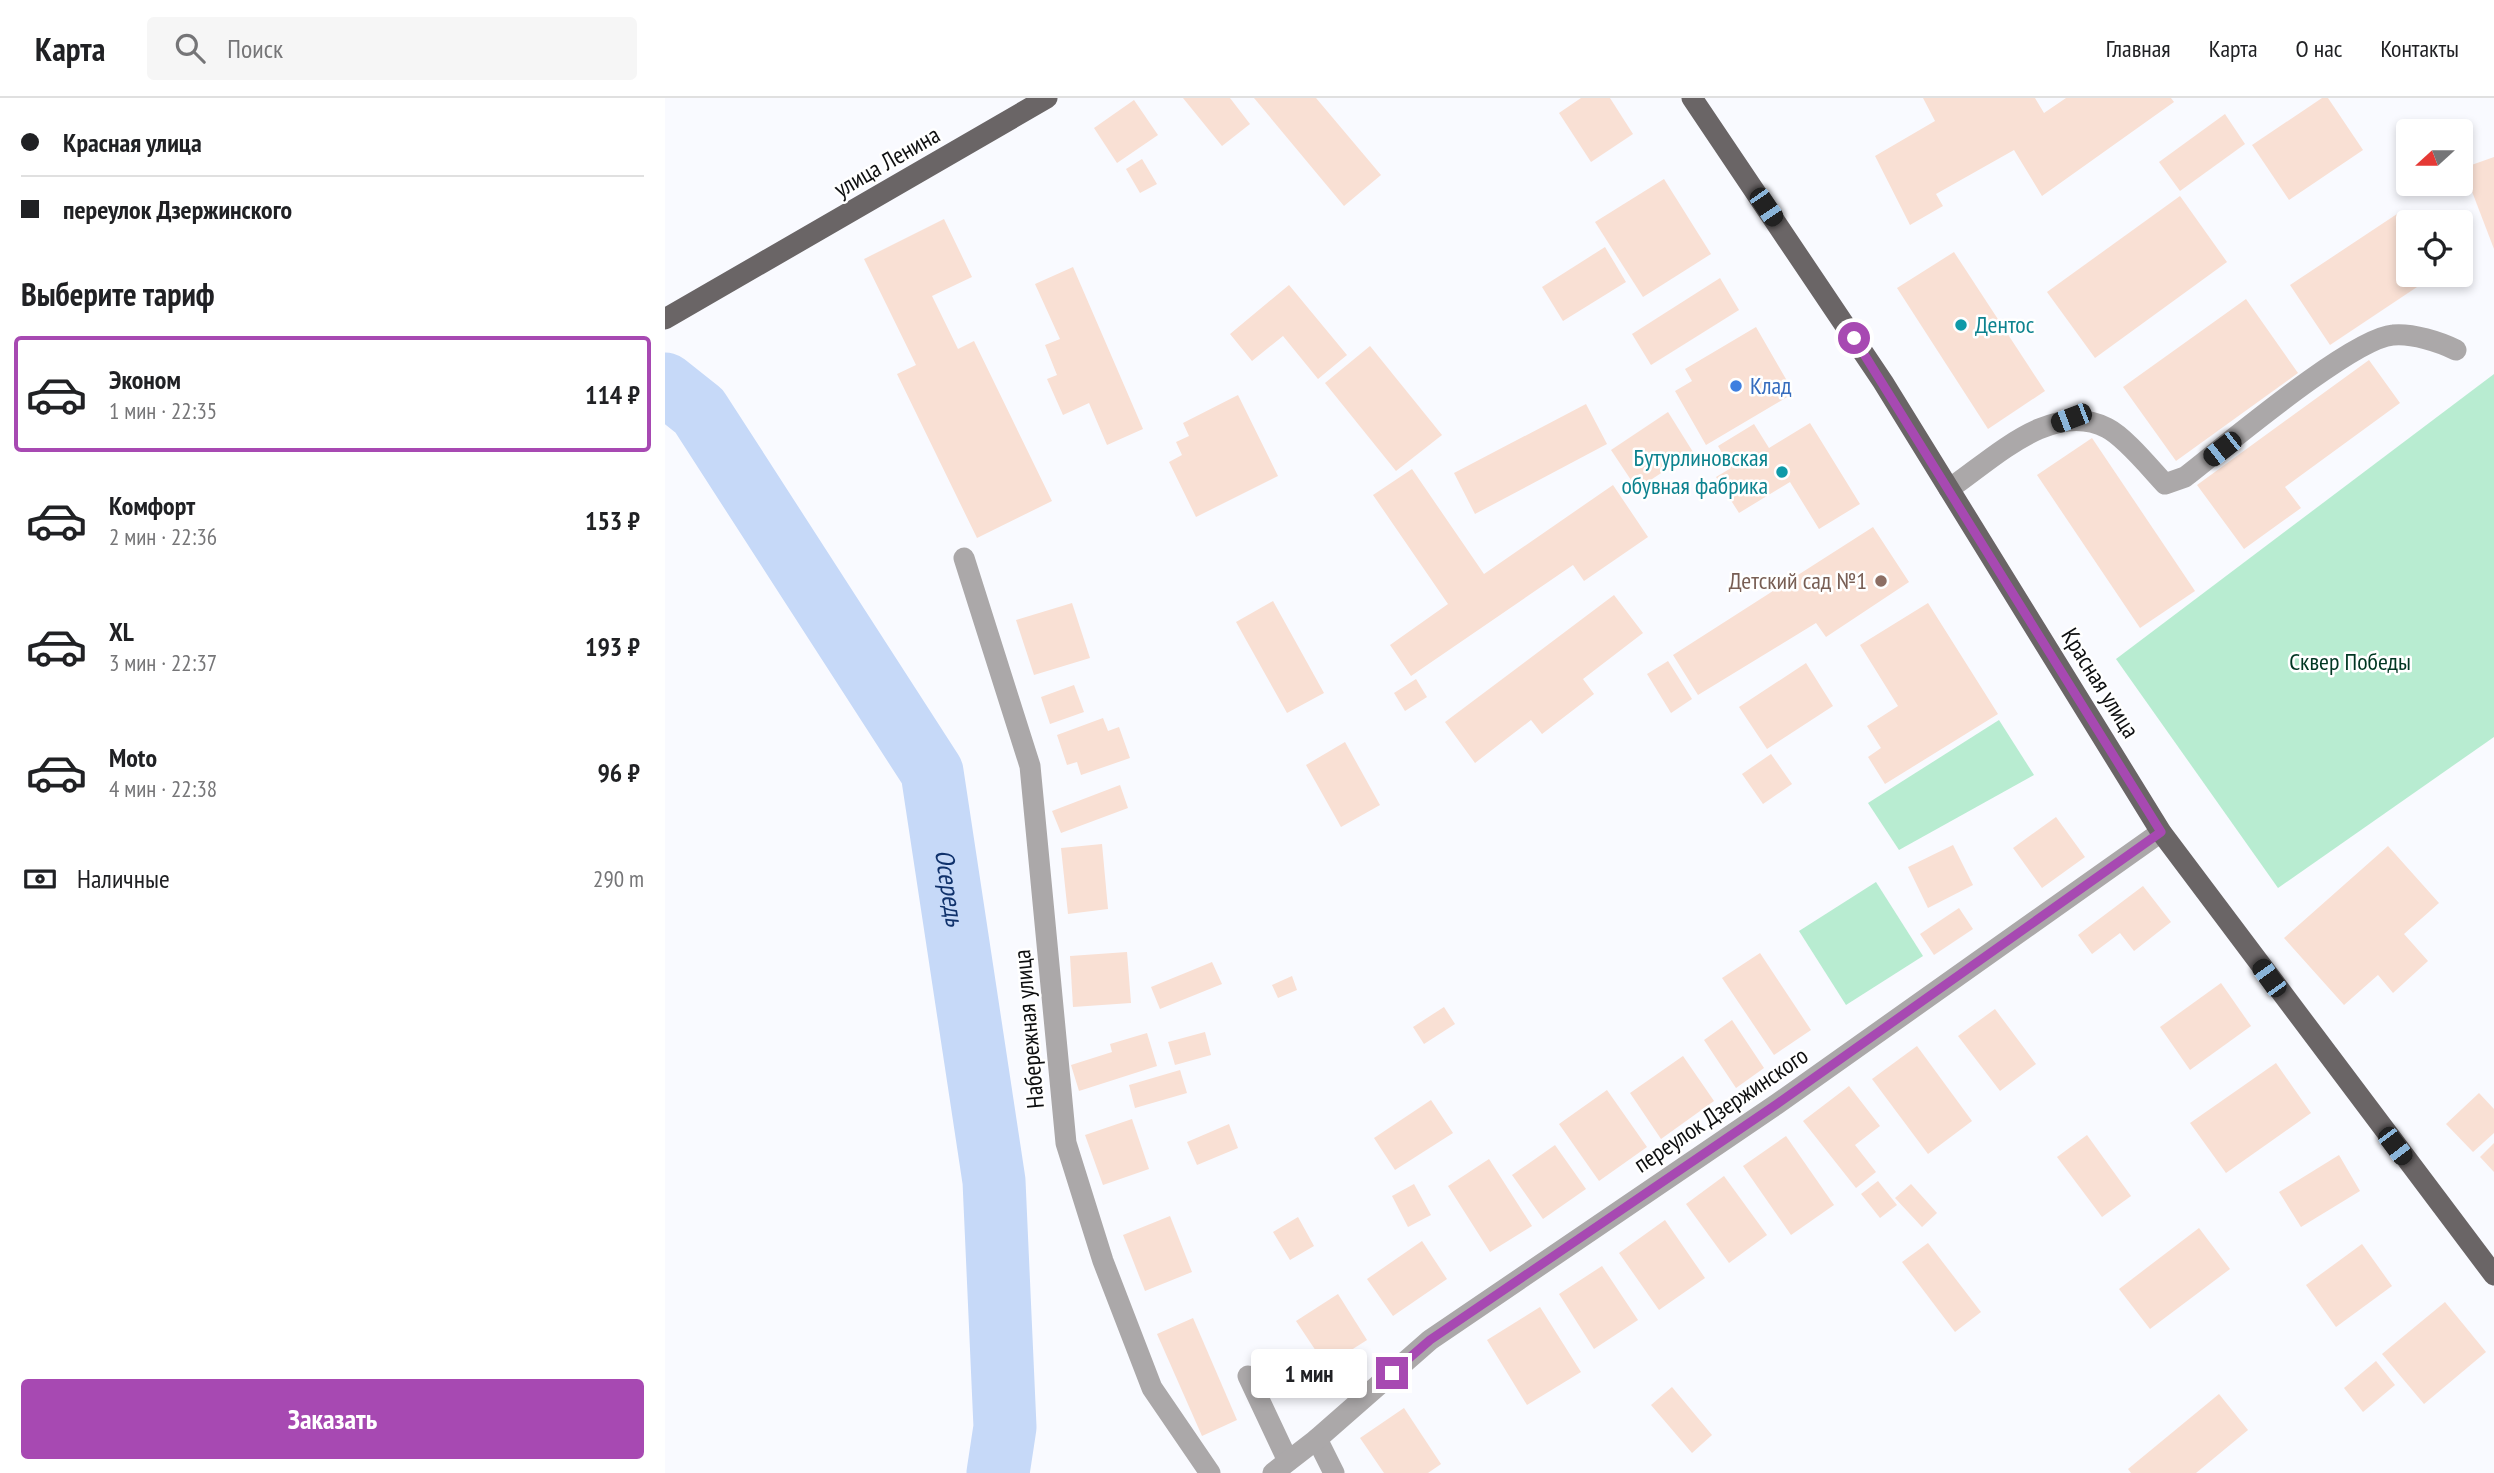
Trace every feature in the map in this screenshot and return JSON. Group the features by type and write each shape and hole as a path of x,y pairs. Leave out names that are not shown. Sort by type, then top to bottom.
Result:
{"main road":[{"name":"улица Ленина","path":"665,319 1047,98"},
{"name":"Красная улица","path":"1692,98 1883,382 2161,832 2494,1275"}],"street":[{"path":"1949,489 2025,436 2071,418 2107,428 2165,484 2185,477 2355,348 2393,335 2443,344 2456,350"},
{"name":"Набережная улица","path":"964,558 1030,766 1066,1143 1103,1261 1152,1388 1210,1473"},
{"name":"переулок Дзержинского","path":"1317,1439 1430,1340 1777,1104 2161,832"},
{"path":"1248,1376 1281,1467 1317,1439 1334,1473"}],"green space":[{"name":"Сквер Победы","path":"2494,374 2494,737 2278,888 2116,659"},
{"path":"1999,720 2034,775 1899,850 1868,803"},
{"path":"1876,882 1923,956 1846,1005 1799,931"}],"building":[{"path":"1183,98 1230,98 1250,124 1222,146"},
{"path":"1254,98 1316,98 1381,175 1344,206"},
{"path":"1581,98 1610,98 1633,134 1591,162 1559,113"},
{"path":"1923,98 2035,98 2044,113 2066,98 2171,98 2174,102 2042,196 2014,150 1936,194 1943,206 1910,225 1875,156 1935,121"},
{"path":"2322,98 2328,98 2363,150 2289,200 2252,145"},
{"path":"1134,100 1158,135 1117,163 1094,128"},
{"path":"2225,114 2245,144 2180,191 2159,162"},
{"path":"2494,157 2494,249 2473,194 2473,164"},
{"path":"1142,159 1157,184 1140,193 1126,169"},
{"path":"1664,179 1711,254 1643,297 1595,222"},
{"path":"2180,196 2227,262 2095,358 2047,292"},
{"path":"2396,215 2396,287 2417,287 2330,345 2290,285"},
{"path":"944,219 972,277 932,296 958,349 974,341 1052,501 977,538 897,374 916,365 864,259"},
{"path":"1605,247 1626,282 1563,321 1542,287"},
{"name":"Дентос","path":"1954,252 2045,391 1988,429 1897,288"},
{"path":"1073,267 1143,429 1107,445 1089,403 1063,415 1047,379 1057,375 1045,345 1060,339 1035,284"},
{"path":"1720,278 1739,310 1651,365 1632,334"},
{"path":"1289,285 1347,355 1318,379 1283,336 1252,361 1230,334"},
{"path":"2246,299 2298,373 2176,461 2123,387"},
{"name":"Клад","path":"1756,327 1794,393 1706,445 1675,391 1692,381 1685,369"},
{"path":"1370,346 1442,435 1396,471 1325,383"},
{"path":"2369,360 2400,403 2285,487 2301,508 2244,549 2197,485"},
{"path":"1238,395 1278,476 1196,517 1169,462 1182,455 1176,442 1189,436 1183,423"},
{"path":"1586,404 1607,444 1475,514 1454,473"},
{"path":"1668,412 1693,452 1637,489 1611,450"},
{"name":"Бутурлиновская обувная фабрика","path":"1810,423 1860,504 1819,529 1790,482 1739,513 1716,477 1731,468 1718,446 1754,424 1769,448"},
{"path":"2092,438 2195,591 2140,628 2037,475"},
{"path":"1412,469 1484,574 1613,485 1648,537 1584,581 1573,565 1411,676 1390,645 1448,604 1373,495"},
{"path":"1873,527 1909,582 1826,637 1816,623 1698,695 1673,655"},
{"path":"1614,595 1643,633 1583,679 1594,694 1542,734 1531,720 1475,763 1445,722"},
{"path":"1273,601 1324,693 1287,713 1236,622"},
{"path":"1072,603 1090,658 1034,675 1016,620"},
{"path":"1928,603 1998,714 1885,784 1868,757 1881,748 1867,726 1898,706 1860,645"},
{"path":"1668,661 1692,699 1671,713 1647,674"},
{"path":"1806,663 1833,706 1767,749 1739,707"},
{"path":"1416,679 1427,697 1405,711 1394,693"},
{"path":"1074,685 1084,712 1050,724 1041,697"},
{"path":"1103,718 1108,731 1119,727 1130,758 1081,775 1077,762 1067,765 1057,735"},
{"path":"1345,742 1380,805 1341,827 1306,765"},
{"path":"1771,754 1792,784 1763,804 1742,774"},
{"path":"1120,785 1128,808 1061,833 1052,811"},
{"path":"2056,817 2085,857 2042,888 2013,848"},
{"path":"1102,844 1108,909 1068,914 1061,848"},
{"path":"1953,845 1973,885 1928,908 1908,867"},
{"path":"2388,846 2439,903 2404,934 2428,961 2393,993 2378,975 2344,1005 2284,938"},
{"path":"2143,886 2171,922 2134,951 2120,933 2092,954 2078,935"},
{"path":"1959,908 1973,929 1934,955 1920,934"},
{"path":"1127,952 1131,1003 1073,1007 1070,956"},
{"path":"1760,953 1811,1030 1774,1055 1722,978"},
{"path":"1212,962 1222,984 1160,1009 1151,987"},
{"path":"1292,976 1297,990 1278,998 1272,985"},
{"path":"2221,983 2251,1026 2190,1070 2160,1027"},
{"path":"1444,1007 1455,1024 1424,1044 1413,1027"},
{"path":"1995,1009 2036,1064 2000,1091 1958,1036"},
{"path":"1732,1020 1764,1068 1736,1088 1704,1040"},
{"path":"1205,1032 1211,1055 1175,1065 1168,1042"},
{"path":"1147,1033 1157,1066 1079,1091 1071,1065 1112,1052 1110,1044"},
{"path":"1917,1046 1972,1121 1928,1154 1872,1079"},
{"path":"1683,1056 1714,1101 1661,1139 1630,1093"},
{"path":"2276,1063 2311,1113 2226,1173 2190,1123"},
{"path":"1180,1070 1187,1093 1135,1108 1129,1085"},
{"path":"1849,1086 1880,1126 1855,1145 1876,1172 1856,1188 1803,1121"},
{"path":"1607,1090 1647,1147 1599,1181 1559,1124"},
{"path":"2479,1093 2494,1109 2494,1133 2473,1152 2446,1124"},
{"path":"1431,1100 1453,1133 1395,1170 1374,1138"},
{"path":"1132,1119 1149,1169 1103,1185 1085,1135"},
{"path":"1229,1124 1238,1148 1197,1165 1187,1142"},
{"path":"2087,1135 2131,1196 2102,1217 2057,1157"},
{"path":"1786,1136 1834,1205 1791,1235 1743,1166"},
{"path":"2494,1143 2494,1172 2480,1157"},
{"path":"1555,1145 1586,1189 1543,1219 1512,1175"},
{"path":"2339,1155 2360,1191 2301,1227 2279,1192"},
{"path":"1489,1159 1532,1226 1490,1252 1448,1186"},
{"path":"1724,1176 1767,1235 1729,1263 1686,1204"},
{"path":"1878,1181 1897,1205 1880,1218 1861,1194"},
{"path":"1414,1184 1431,1215 1408,1227 1392,1196"},
{"path":"1911,1184 1937,1213 1922,1227 1895,1198"},
{"path":"1170,1216 1192,1272 1145,1291 1123,1235"},
{"path":"1298,1217 1314,1246 1290,1260 1273,1232"},
{"path":"1665,1220 1705,1278 1659,1310 1619,1253"},
{"path":"2199,1228 2230,1269 2150,1329 2119,1289"},
{"path":"1422,1241 1447,1279 1393,1316 1367,1279"},
{"path":"1928,1243 1981,1312 1955,1332 1902,1262"},
{"path":"2362,1244 2392,1286 2336,1327 2306,1285"},
{"path":"1602,1266 1638,1320 1594,1349 1559,1294"},
{"path":"1338,1294 1367,1340 1326,1366 1296,1321"},
{"path":"2445,1302 2486,1352 2424,1404 2382,1354"},
{"path":"1540,1307 1581,1372 1527,1405 1487,1340"},
{"path":"1193,1318 1237,1420 1202,1436 1157,1334"},
{"path":"2376,1361 2395,1385 2363,1412 2344,1388"},
{"path":"1672,1387 1712,1435 1692,1453 1651,1405"},
{"path":"2219,1394 2248,1430 2196,1473 2131,1473 2128,1469"},
{"path":"1404,1408 1441,1464 1428,1473 1384,1473 1360,1438"}],"waterway":[{"name":"Осередь","path":"665,384 699,411 932,772 994,1181 1005,1427 998,1473"}],"place":[{"name":"Дентос","path":"1961,325"},
{"name":"Клад","path":"1736,386"},
{"name":"Бутурлиновская обувная фабрика","path":"1782,472"},
{"name":"Детский сад №1","path":"1881,581"}],"route":[{"path":"1392,1373 1430,1340 1777,1104 2161,832 1854,338"}]}
